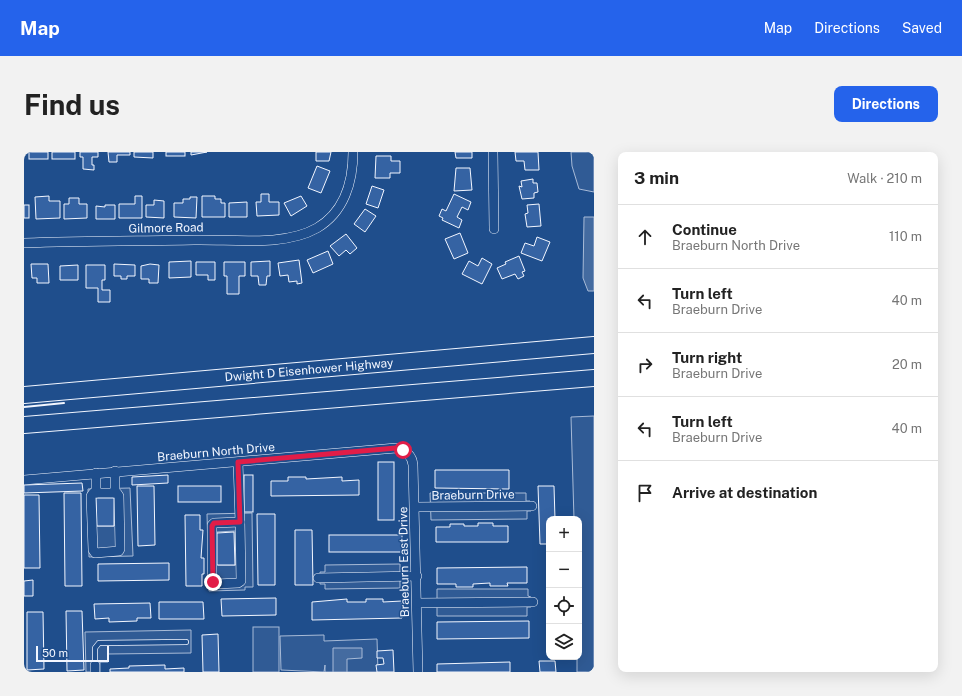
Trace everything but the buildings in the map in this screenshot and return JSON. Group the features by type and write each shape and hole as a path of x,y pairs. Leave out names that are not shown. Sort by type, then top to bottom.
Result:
{"highway":[{"path":"535,350 594,342"},
{"name":"Dwight D Eisenhower Highway","path":"24,394 594,345"},
{"path":"24,425 594,378"}],"street":[{"name":"Gilmore Road","path":"24,243 286,239 308,232 331,216 345,197 352,175 353,152"},
{"path":"493,152 494,229"},
{"name":"Braeburn North Drive","path":"24,480 396,448 407,453"},
{"name":"Braeburn East Drive","path":"407,453 413,462 417,576 418,672"},
{"path":"238,462 240,522 241,581 238,583 216,584 212,580 212,526 214,523 240,522"},
{"path":"115,472 115,493"},
{"path":"96,473 96,493"},
{"path":"96,493 115,493 119,496 120,548 117,552 95,553 92,550 91,496 96,493"},
{"name":"Braeburn Drive","path":"415,507 532,506"},
{"path":"318,578 417,576"},
{"path":"417,603 533,602"}],"lane":[{"path":"95,669 95,648 100,643 186,642"}],"shaded area":[{"path":"571,152 594,152 594,192 579,189 572,166"},
{"path":"584,217 594,217 594,291 588,291 583,278"},
{"path":"594,416 594,672 577,672 577,660 582,660 582,516 574,516 571,417"},
{"path":"130,488 133,556 89,557 88,489","holes":["96,498 114,498 114,526 97,526"]},
{"path":"430,493 526,493 526,501 530,501 531,511 527,511 527,519 431,520"},
{"path":"252,513 253,587 245,587 245,590 209,591 207,514","holes":["235,531 236,565 218,565 217,532"]},
{"path":"400,564 400,588 325,589 325,584 320,584 320,572 325,572 325,565"},
{"path":"437,589 528,589 528,596 531,597 531,607 527,607 527,616 437,616"},
{"path":"253,627 279,627 279,672 253,672"},
{"path":"191,630 191,653 108,654 108,662 100,662 100,672 86,672 85,632"},
{"path":"324,635 324,641 377,639 378,672 325,672 325,665 324,672 281,670 280,636"},
{"path":"333,648 362,648 362,658 347,659 347,672 333,672"}],"wall":[{"path":"24,407 64,403"}],"route":[{"path":"213,582 212,526 214,523 240,522 238,462 394,448 400,448 403,450"}]}
